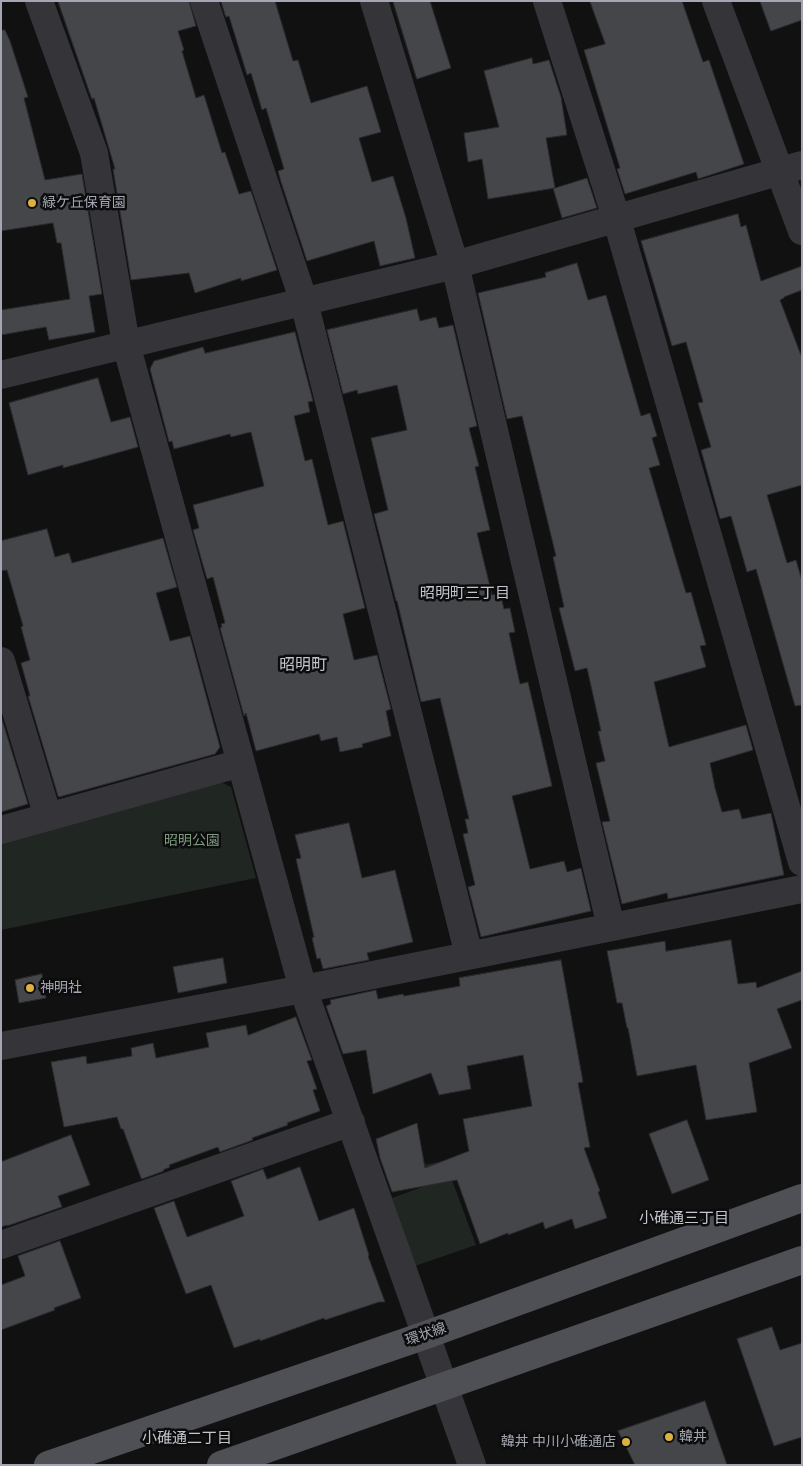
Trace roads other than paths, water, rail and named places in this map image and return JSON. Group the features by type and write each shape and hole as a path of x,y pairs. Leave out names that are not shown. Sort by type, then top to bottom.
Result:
{"main road":[{"name":"環状線","path":"48,1465 426,1335 802,1198"},
{"path":"221,1465 802,1260"}],"street":[{"path":"39,1 94,153 126,344 304,989 472,1465"},
{"path":"204,1 304,302 469,955"},
{"path":"374,1 455,265 612,927"},
{"path":"547,1 616,218 802,862"},
{"path":"716,1 790,168 802,231"},
{"path":"1,375 455,265 790,168"},
{"path":"1,661 48,817"},
{"path":"1,830 241,764"},
{"path":"1,1046 304,989 802,889"},
{"path":"1,1245 351,1122"}],"place":[{"name":"緑ケ丘保育園","path":"32,203"},
{"name":"神明社","path":"30,988"},
{"name":"韓丼","path":"669,1437"},
{"name":"韓丼 中川小碓通店","path":"626,1442"}],"district":[{"name":"昭明町三丁目","path":"465,594"},
{"name":"昭明町","path":"303,666"},
{"name":"小碓通三丁目","path":"684,1219"},
{"name":"小碓通二丁目","path":"187,1439"}],"park label":[{"name":"昭明公園","path":"192,841"}]}
